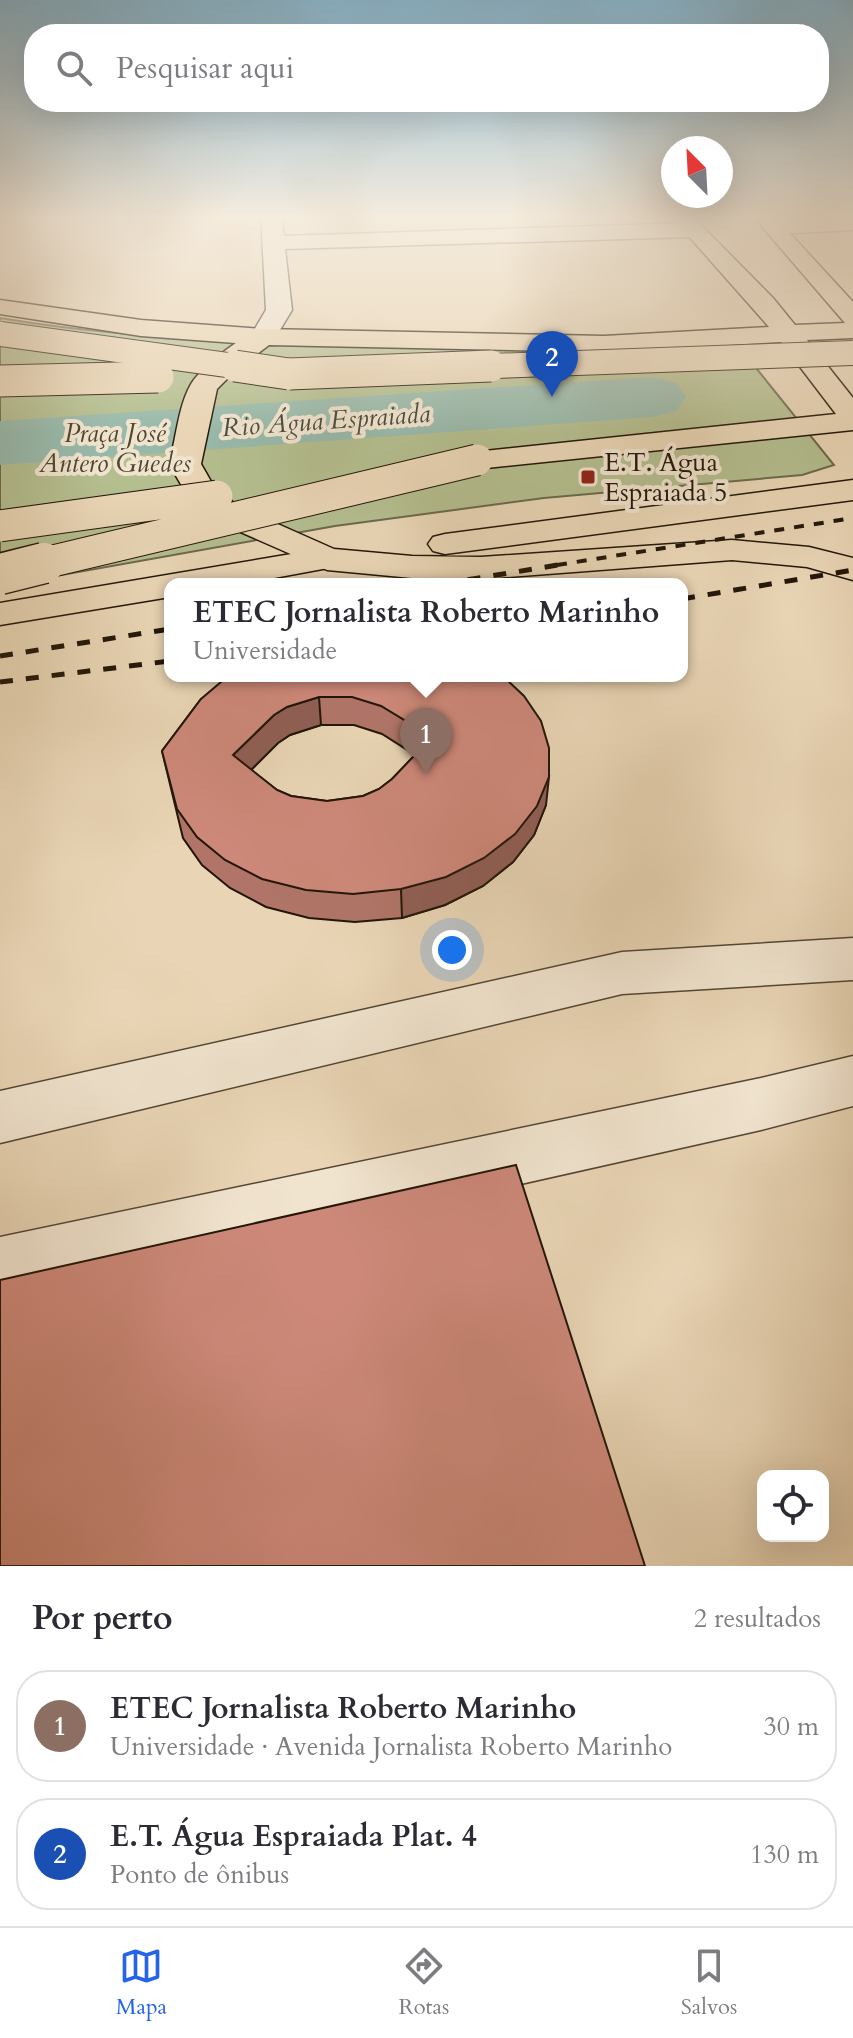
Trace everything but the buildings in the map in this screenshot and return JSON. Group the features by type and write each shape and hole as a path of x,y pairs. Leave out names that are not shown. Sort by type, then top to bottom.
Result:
{"main road":[{"path":"719,294 722,288"},
{"path":"0,526 477,460 853,419 764,303 749,288"},
{"path":"827,288 853,317"},
{"path":"0,307 141,328 263,337 604,344 853,330"},
{"path":"604,344 673,329 699,314"},
{"path":"0,334 289,374"},
{"path":"263,337 226,364 203,387 185,464 200,491 225,513 327,559 412,567 481,568 732,550 809,557 853,569"},
{"path":"0,381 289,374 853,353"},
{"path":"0,574 477,460"},
{"path":"215,578 327,559 853,490"},
{"path":"0,614 164,587"}],"street":[{"path":"263,337 279,310 277,288"},
{"path":"0,1117 622,973 853,959"},
{"path":"0,1269 789,1098 853,1081"}],"green space":[{"name":"Praça José Antero Guedes","path":"0,318 90,330 272,342 455,341 728,333 834,465 802,475 544,498 335,526 0,586"}],"waterway":[{"name":"Rio Água Espraiada","path":"0,443 652,397"}],"railway":[{"path":"557,565 853,518"},
{"path":"479,578 570,563"},
{"path":"688,598 853,570"},
{"path":"0,656 164,630"},
{"path":"0,682 164,662"}],"place":[{"name":"E.T. Água Espraiada Plat. 4","path":"552,397"},
{"name":"E.T. Água Espraiada 5","path":"588,477"},
{"name":"ETEC Jornalista Roberto Marinho","path":"426,774"}]}
